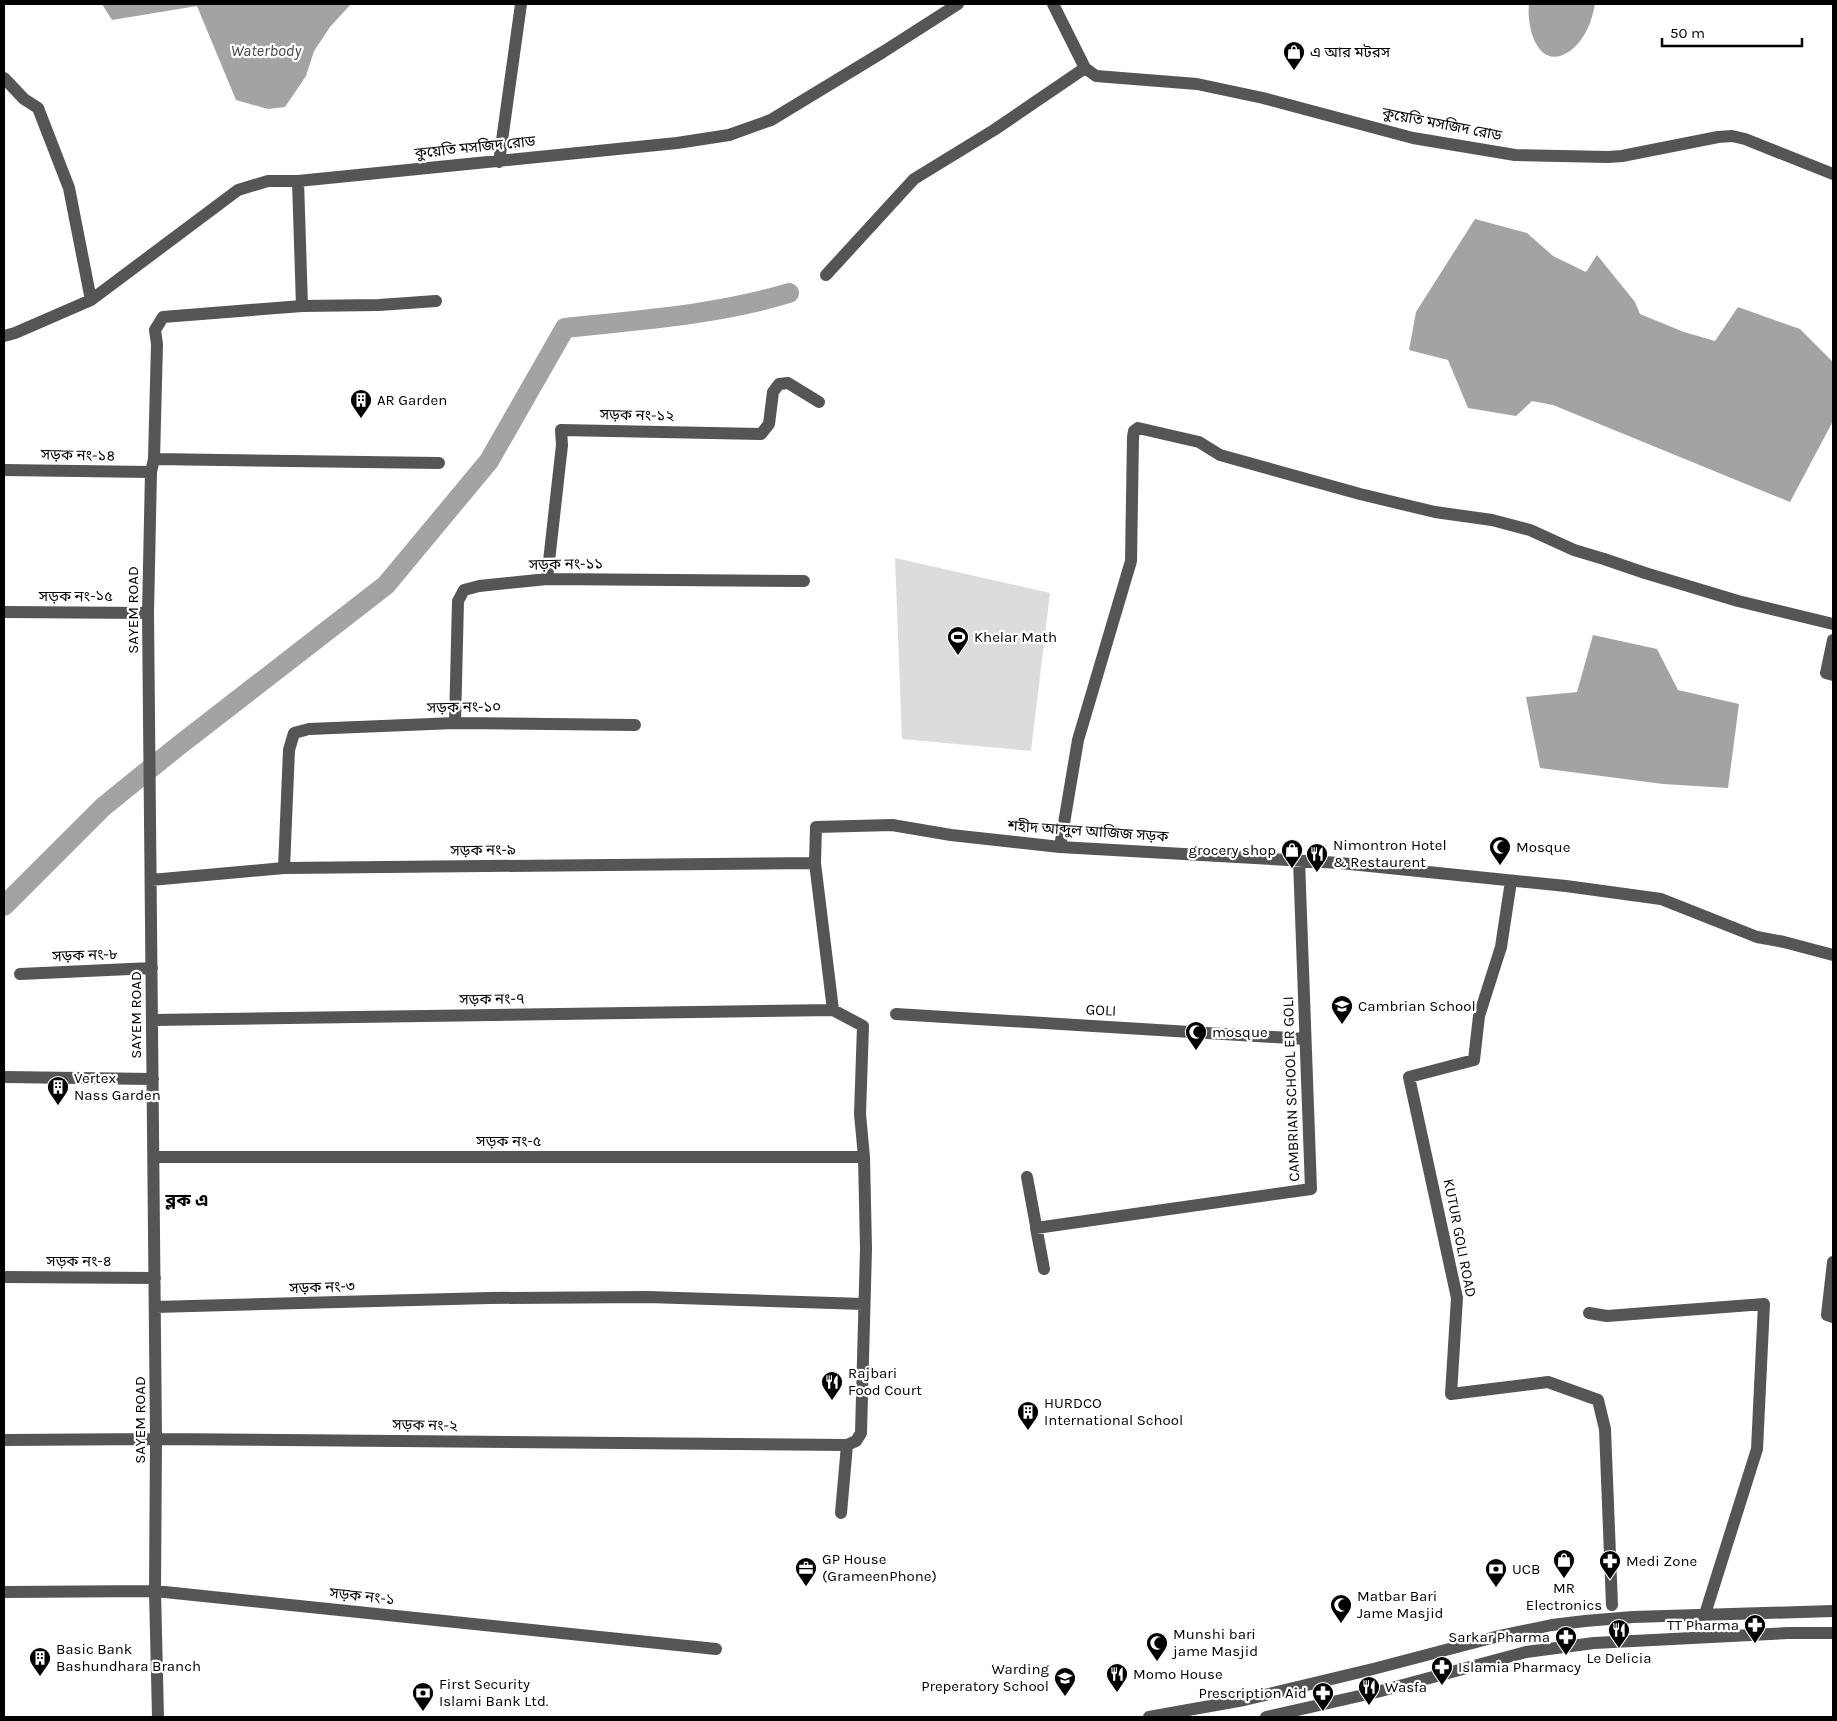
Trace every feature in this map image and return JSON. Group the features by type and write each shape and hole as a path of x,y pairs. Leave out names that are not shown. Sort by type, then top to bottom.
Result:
{"street":[{"path":"499,162 521,4"},
{"name":"কুয়েতি মসজিদ রোড","path":"4,336 91,300 238,190 268,181 298,181 677,144 729,134 771,120 958,4"},
{"path":"826,275 914,179 994,130 1085,68 1053,4"},
{"name":"কুয়েতি মসজিদ রোড","path":"1085,68 1096,76 1197,84 1263,98 1413,138 1515,155 1622,156 1718,137 1732,136 1745,139 1833,174"},
{"path":"4,78 24,99 38,108 69,188 91,300"},
{"path":"298,181 302,306 379,305 436,301"},
{"name":"SAYEM ROAD","path":"158,1717 155,1591 155,1278 148,613 151,472 154,458 157,344 155,330 164,317 302,306"},
{"name":"সড়ক নং-১২","path":"547,579 562,445 561,430 761,434 769,424 774,392 779,384 788,383 819,402"},
{"path":"1060,847 1078,740 1131,561 1132,437 1134,431 1138,428 1199,442 1220,455 1351,492 1435,512 1492,520 1530,530 1574,550 1604,558 1644,573 1738,601 1833,624"},
{"path":"154,458 439,462"},
{"name":"সড়ক নং-১৪","path":"4,470 151,472"},
{"name":"সড়ক নং-১১","path":"455,722 458,601 464,590 478,586 547,579 804,581"},
{"name":"সড়ক নং-১৫","path":"4,612 148,613"},
{"path":"1833,640 1826,673 1833,675"},
{"name":"সড়ক নং-১০","path":"284,868 289,750 294,733 308,728 455,722 635,725"},
{"name":"শহীদ আব্দুল আজিজ সড়ক","path":"815,863 816,827 892,825 951,835 1060,847 1340,863 1566,886 1661,899 1757,937 1833,954"},
{"name":"CAMBRIAN SCHOOL ER GOLI","path":"1027,1177 1040,1251 1044,1269 1036,1228 1046,1227 1164,1210 1174,1208 1223,1202 1311,1189 1299,860"},
{"path":"815,863 833,1010 862,1026 860,1114 864,1157 866,1249 860,1433 856,1441 846,1445 841,1513"},
{"name":"সড়ক নং-৯","path":"151,880 284,868 815,863"},
{"name":"KUTUR GOLI ROAD","path":"1511,881 1501,948 1479,1016 1474,1060 1408,1076 1457,1298 1452,1394 1548,1382 1598,1400 1605,1429 1612,1605"},
{"name":"সড়ক নং-৮","path":"20,974 152,968"},
{"name":"সড়ক নং-৭","path":"152,1020 833,1010"},
{"name":"GOLI","path":"896,1014 1305,1039"},
{"path":"4,1076 153,1080"},
{"name":"সড়ক নং-৫","path":"154,1157 864,1157"},
{"path":"1830,1316 1833,1262"},
{"name":"সড়ক নং-৪","path":"4,1277 155,1278"},
{"name":"সড়ক নং-৩","path":"155,1307 489,1298 648,1297 864,1304"},
{"path":"1589,1313 1607,1316 1764,1304 1757,1448 1705,1614"},
{"name":"সড়ক নং-২","path":"4,1440 156,1439 846,1445"},
{"name":"সড়ক নং-১","path":"4,1592 155,1591 716,1649"},
{"path":"1148,1717 1244,1700 1373,1670 1499,1636 1585,1620 1705,1614 1833,1611"},
{"path":"1266,1717 1387,1690 1526,1652 1604,1643 1788,1633 1833,1633"}],"shaded area":[{"path":"895,558 1050,593 1031,751 902,739"}],"water":[{"name":"Waterbody","path":"102,4 351,4 330,27 314,51 306,76 285,107 268,109 236,100 197,6 112,20"},
{"path":"1529,4 1595,4 1584,36 1575,47 1559,56 1550,56 1542,52 1532,35"},
{"path":"1475,219 1527,233 1553,256 1586,272 1597,255 1635,302 1640,314 1684,332 1715,341 1738,307 1800,329 1833,362 1833,421 1790,502 1553,405 1532,401 1516,416 1468,408 1448,360 1409,350 1416,312"},
{"path":"1593,635 1657,649 1678,690 1739,704 1728,788 1663,784 1540,768 1526,697 1577,692"}],"waterway":[{"path":"4,906 103,807 177,747 386,585 489,461 565,328 706,312 789,293"}],"place":[{"name":"এ আর মটরস","path":"1294,71"},
{"name":"AR Garden","path":"361,419"},
{"name":"Khelar Math","path":"958,656"},
{"name":"Mosque","path":"1500,866"},
{"name":"grocery shop","path":"1292,869"},
{"name":"Nimontron Hotel & Restaurent","path":"1317,873"},
{"name":"Cambrian School","path":"1342,1025"},
{"name":"mosque","path":"1196,1051"},
{"name":"Vertex Nass Garden","path":"58,1106"},
{"name":"Rajbari Food Court","path":"832,1401"},
{"name":"HURDCO International School","path":"1028,1431"},
{"name":"MR Electronics","path":"1564,1579"},
{"name":"Medi Zone","path":"1610,1580"},
{"name":"GP House (GrameenPhone)","path":"806,1587"},
{"name":"UCB","path":"1496,1588"},
{"name":"Matbar Bari Jame Masjid","path":"1341,1624"},
{"name":"TT Pharma","path":"1755,1644"},
{"name":"Le Delicia","path":"1619,1649"},
{"name":"Sarkar Pharma","path":"1566,1656"},
{"name":"Munshi bari jame Masjid","path":"1157,1662"},
{"name":"Basic Bank Bashundhara Branch","path":"40,1677"},
{"name":"Islamia Pharmacy","path":"1442,1686"},
{"name":"Momo House","path":"1117,1693"},
{"name":"Warding Preperatory School","path":"1065,1697"},
{"name":"Wasfa","path":"1369,1706"},
{"name":"First Security Islami Bank Ltd.","path":"423,1712"},
{"name":"Prescription Aid","path":"1323,1712"}],"district":[{"name":"ব্লক এ","path":"187,1200"}]}
